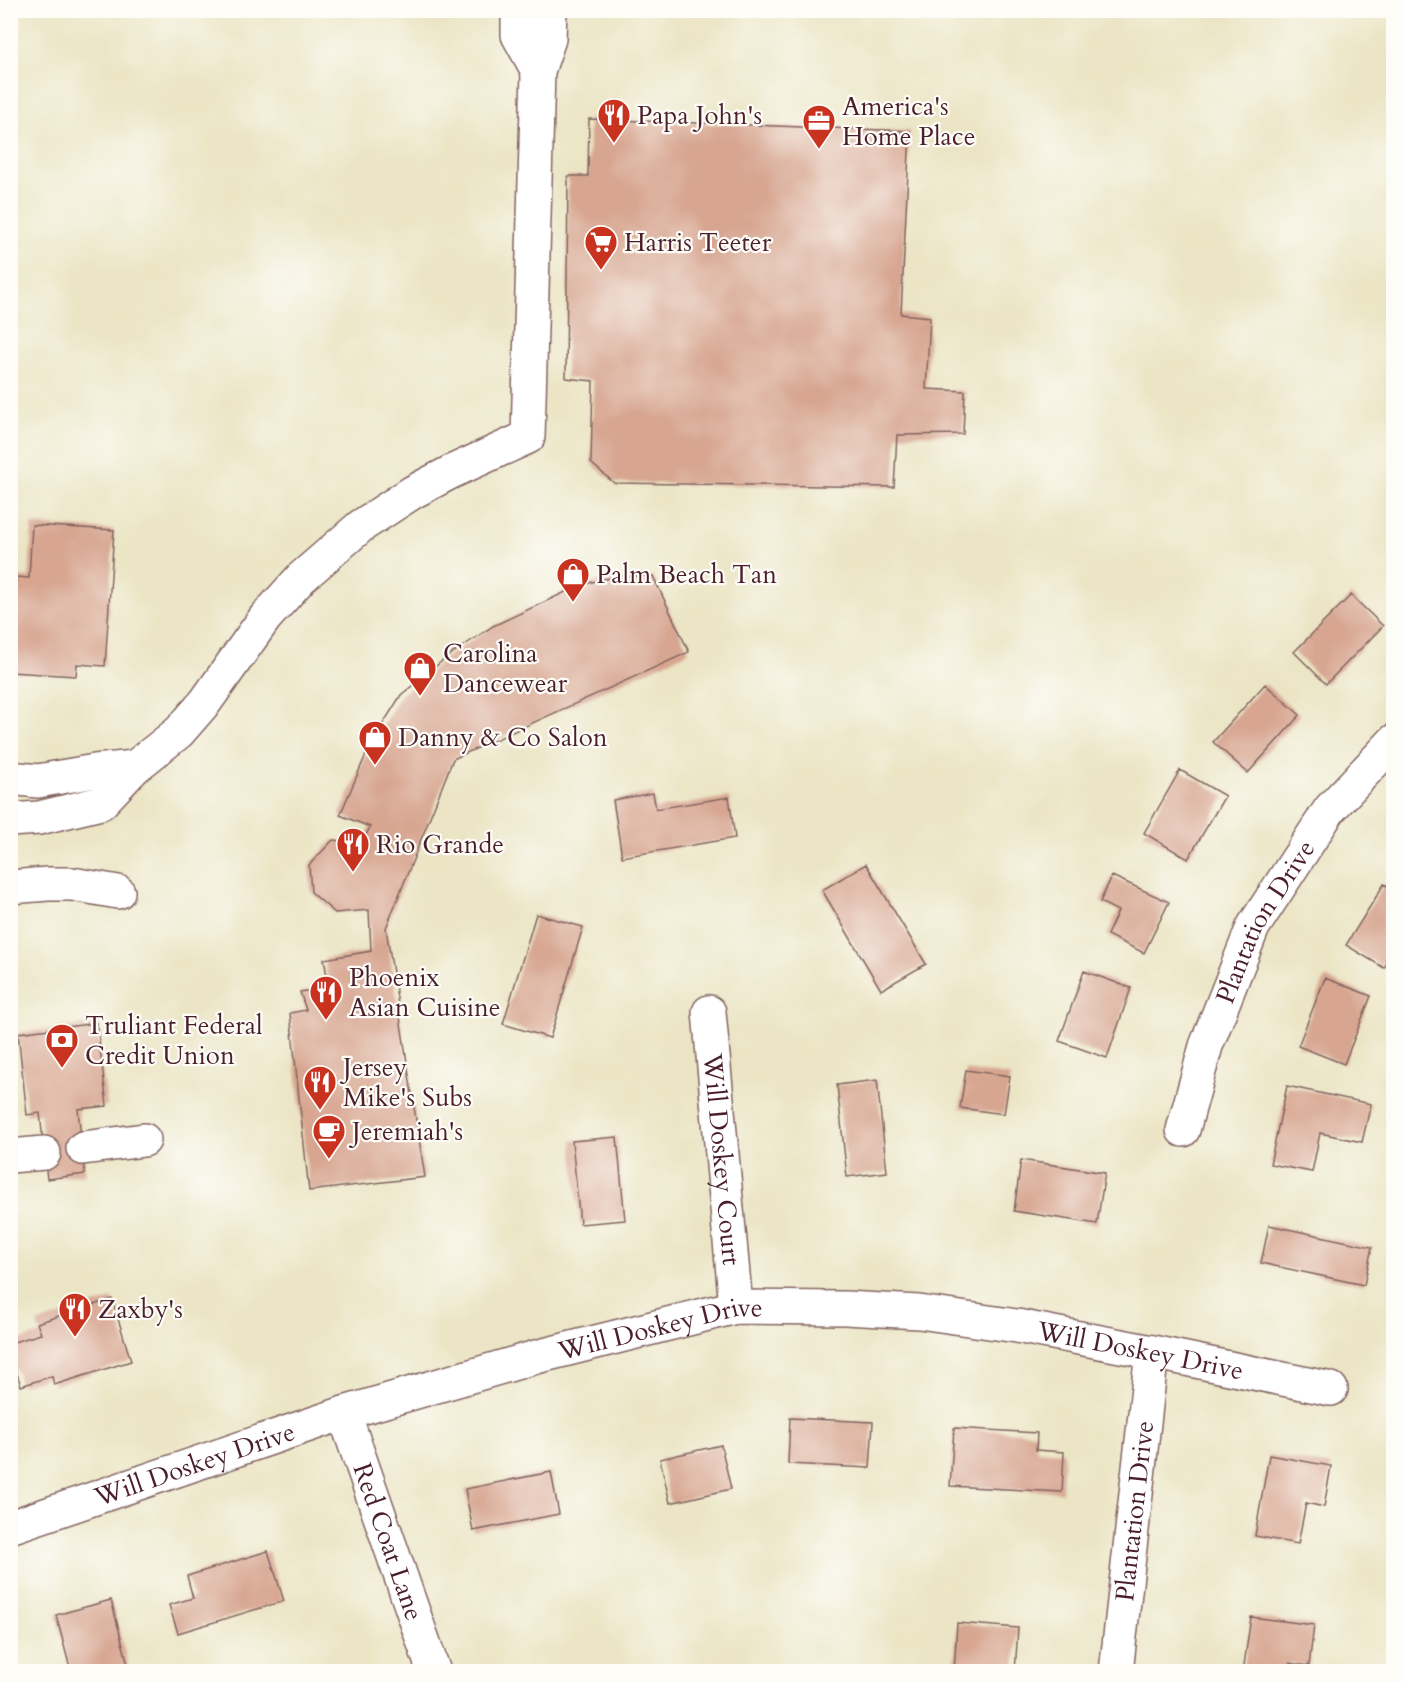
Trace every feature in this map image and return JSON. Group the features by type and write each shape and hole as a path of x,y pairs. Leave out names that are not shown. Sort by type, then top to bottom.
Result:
{"street":[{"path":"518,10 518,35 538,71"},
{"path":"10,820 39,818 100,803 135,767 179,732 206,701 265,618 301,578 361,526 413,492 450,472 528,437 538,71 549,39 550,10"},
{"name":"Plantation Drive","path":"1183,1130 1206,1046 1253,927 1330,809 1394,741"},
{"path":"10,778 38,781 135,767"},
{"path":"10,886 72,884 118,892"},
{"name":"Will Doskey Court","path":"710,1012 736,1307"},
{"path":"82,1148 144,1140"},
{"path":"10,1156 44,1153"},
{"name":"Will Doskey Drive","path":"10,1527 344,1413 536,1357 736,1307 845,1308 919,1312 1017,1326 1331,1389"},
{"name":"Plantation Drive","path":"1116,1671 1152,1352"},
{"name":"Red Coat Lane","path":"344,1413 434,1671"}],"building":[{"path":"589,119 910,131 901,314 930,317 926,389 965,391 963,434 897,435 894,487 614,483 591,463 593,381 566,378 568,176 588,176"},
{"path":"32,525 114,530 105,666 77,664 76,676 10,672 16,577 29,578"},
{"path":"618,576 653,576 689,652 453,759 386,928 425,1177 309,1191 290,1013 306,1010 300,992 329,987 324,959 371,951 369,910 335,913 311,892 309,865 333,840 362,843 370,827 340,815 371,743 401,695 447,657 493,626 570,590"},
{"path":"1351,595 1383,626 1326,684 1294,652"},
{"path":"1265,684 1300,715 1248,773 1213,742"},
{"path":"1180,770 1225,796 1188,859 1144,833"},
{"path":"653,793 656,809 729,797 735,838 622,857 613,800"},
{"path":"866,864 926,964 881,990 822,890"},
{"path":"1112,876 1169,902 1144,953 1107,935 1118,911 1100,902"},
{"path":"1384,884 1394,890 1394,953 1384,968 1346,945"},
{"path":"536,914 583,927 550,1038 503,1024"},
{"path":"1084,971 1131,988 1107,1058 1059,1041"},
{"path":"1325,978 1371,996 1344,1064 1298,1046"},
{"name":"Truliant Federal Credit Union","path":"97,1023 107,1106 78,1109 85,1174 47,1179 40,1113 27,1115 18,1033"},
{"path":"966,1070 1010,1076 1004,1114 960,1108"},
{"path":"877,1080 887,1172 847,1177 837,1085"},
{"path":"1287,1086 1371,1104 1362,1142 1320,1133 1312,1172 1270,1164"},
{"path":"617,1137 625,1220 580,1224 572,1141"},
{"path":"1021,1160 1105,1173 1097,1224 1014,1211"},
{"path":"1269,1225 1372,1247 1364,1285 1261,1263"},
{"name":"Zaxby's","path":"112,1299 131,1361 54,1385 52,1376 21,1386 10,1352 10,1343 41,1334 37,1323"},
{"path":"790,1418 873,1422 870,1468 788,1464"},
{"path":"954,1428 1037,1433 1036,1450 1064,1452 1062,1492 950,1486"},
{"path":"721,1445 731,1489 670,1503 660,1459"},
{"path":"1269,1455 1331,1466 1324,1507 1306,1503 1298,1544 1255,1536"},
{"path":"551,1472 559,1514 473,1531 465,1489"},
{"path":"268,1551 284,1601 178,1633 169,1605 193,1598 187,1576"},
{"path":"111,1600 130,1672 71,1672 56,1615"},
{"path":"1251,1617 1314,1625 1309,1666 1289,1663 1288,1672 1243,1672"},
{"path":"957,1623 1018,1628 1015,1672 954,1672"}],"place":[{"name":"Papa John's","path":"614,144"},
{"name":"America's Home Place","path":"819,150"},
{"name":"Harris Teeter","path":"601,271"},
{"name":"Palm Beach Tan","path":"573,603"},
{"name":"Carolina Dancewear","path":"420,697"},
{"name":"Danny & Co Salon","path":"375,766"},
{"name":"Rio Grande","path":"353,873"},
{"name":"Phoenix Asian Cuisine","path":"326,1021"},
{"name":"Truliant Federal Credit Union","path":"62,1069"},
{"name":"Jersey Mike's Subs","path":"320,1111"},
{"name":"Jeremiah's","path":"329,1160"},
{"name":"Zaxby's","path":"75,1338"}]}
